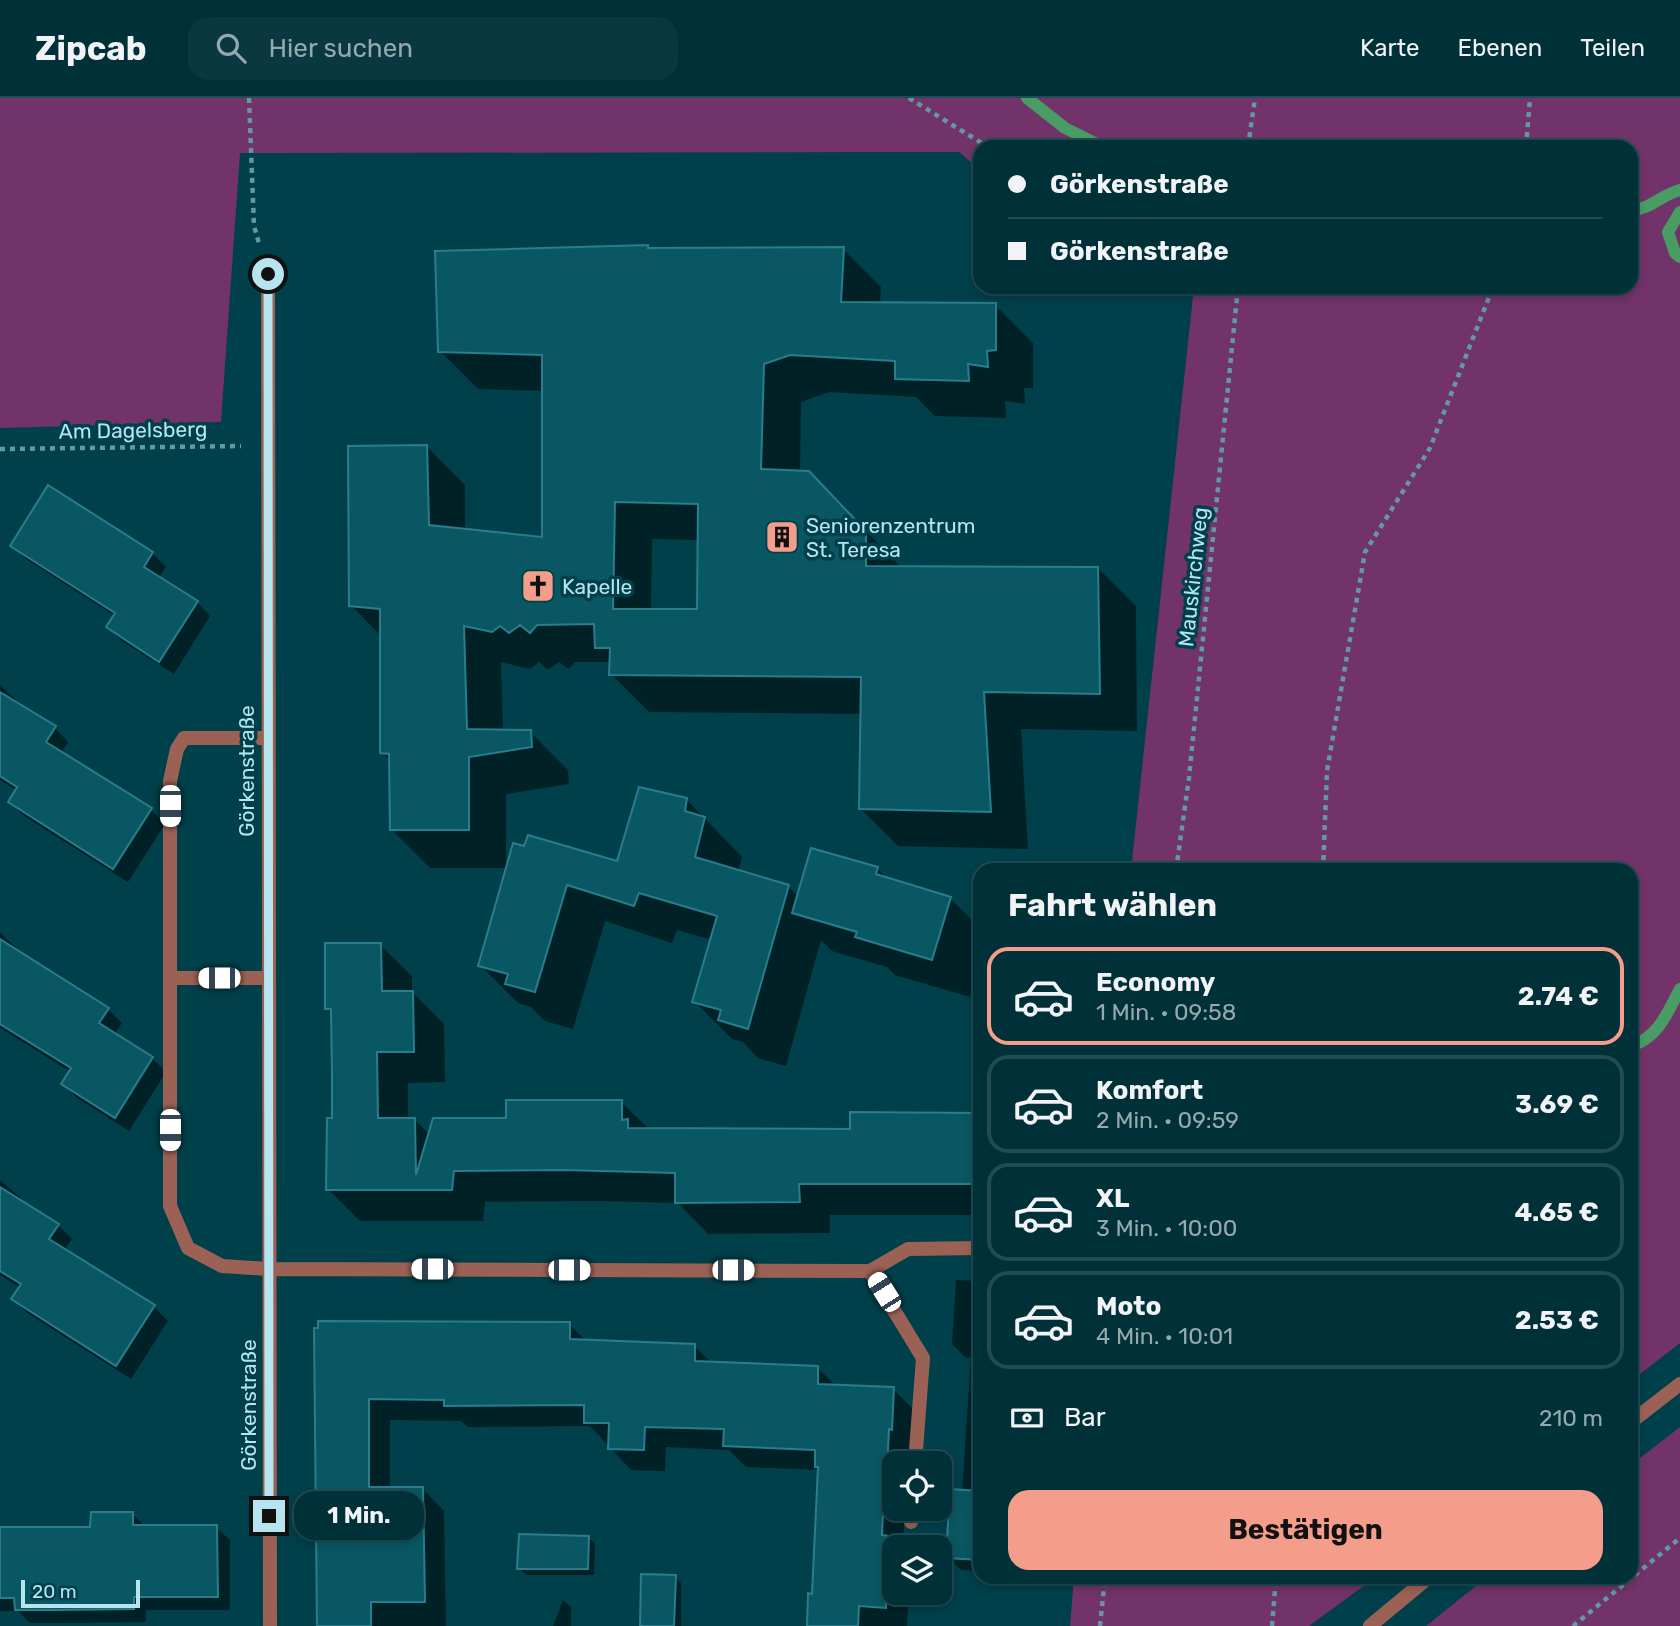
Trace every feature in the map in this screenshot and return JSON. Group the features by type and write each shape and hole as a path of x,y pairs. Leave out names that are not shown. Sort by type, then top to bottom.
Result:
{"street":[{"name":"Görkenstraße","path":"268,274 270,1626"},
{"path":"267,738 184,738 177,749 170,781 170,1206 188,1248 222,1266 268,1269 870,1271 908,1250 973,1248"},
{"path":"170,978 268,978"},
{"path":"870,1271 923,1358 916,1451"},
{"path":"1638,1417 1680,1384"},
{"path":"1370,1626 1421,1584"}],"path":[{"path":"250,98 254,226 268,274"},
{"path":"909,98 977,140"},
{"path":"1249,140 1255,98"},
{"path":"1527,140 1530,98"},
{"name":"Mauskirchweg","path":"1177,863 1189,778 1237,294"},
{"path":"1322,863 1327,771 1364,552 1430,448 1490,294"},
{"name":"Am Dagelsberg","path":"0,449 211,444 267,447"},
{"path":"1638,1573 1680,1538"},
{"path":"1100,1626 1104,1584"},
{"path":"1272,1626 1275,1584"},
{"path":"1573,1626 1624,1584"}],"shaded area":[{"path":"0,98 1680,98 1680,1343 1638,1376 1638,863 1132,863 1193,294 1638,294 1638,140 973,140 973,164 959,152 240,153 221,422 0,428"},
{"path":"1680,1427 1680,1626 1426,1626 1478,1584 1638,1584 1638,1460"},
{"path":"1073,1584 1366,1584 1309,1626 1070,1626"}],"building":[{"name":"Seniorenzentrum St. Teresa","path":"648,245 648,248 844,247 841,302 996,303 996,350 987,351 988,367 968,364 969,381 895,379 895,361 790,355 764,364 761,469 809,471 866,531 866,566 1098,567 1100,694 984,692 991,812 859,809 861,677 609,675 610,648 595,648 594,624 537,625 530,633 520,625 509,633 500,626 492,632 464,626 467,729 531,730 532,747 469,757 469,830 390,830 389,754 380,753 380,609 349,606 348,446 427,445 429,525 542,537 542,355 438,352 435,251","holes":["615,502 698,504 697,609 613,609"]},
{"path":"48,485 153,552 144,567 198,601 159,662 106,627 115,613 10,546"},
{"path":"0,692 56,726 46,742 152,808 113,869 8,802 17,787 0,776"},
{"path":"639,787 687,798 685,811 705,817 695,857 789,885 748,1029 718,1020 721,1010 692,1002 717,916 639,893 634,906 567,885 535,992 505,984 508,974 478,966 513,843 524,846 528,835 617,861"},
{"path":"811,848 878,867 876,874 951,897 932,960 855,937 857,932 792,913"},
{"path":"0,939 109,1008 99,1023 153,1057 115,1118 61,1084 71,1068 0,1024"},
{"path":"325,943 381,943 382,991 413,991 414,1052 377,1052 378,1118 415,1118 416,1175 433,1118 506,1118 506,1100 622,1100 622,1120 628,1119 628,1128 850,1129 850,1112 973,1113 973,1184 799,1184 800,1202 675,1203 675,1173 454,1171 452,1190 326,1190 327,1118 332,1118 332,1070 331,1009 325,1009"},
{"path":"0,1187 59,1224 49,1239 155,1305 116,1366 11,1299 21,1284 0,1271"},
{"path":"318,1321 570,1322 570,1339 695,1344 695,1361 818,1366 818,1384 894,1387 892,1430 889,1429 888,1451 882,1451 882,1605 886,1605 886,1608 859,1606 858,1626 807,1626 808,1593 812,1594 818,1467 815,1467 815,1450 723,1446 724,1429 645,1427 644,1450 608,1449 609,1423 584,1423 584,1405 444,1406 444,1400 369,1399 369,1487 423,1487 425,1602 371,1602 371,1626 317,1626 314,1328 318,1328"},
{"path":"952,1489 973,1491 973,1560 952,1558 952,1535 947,1535 948,1521 952,1521"},
{"path":"91,1512 133,1512 133,1525 217,1525 218,1597 134,1597 134,1609 56,1610 15,1610 14,1598 0,1598 0,1527 90,1527"},
{"path":"519,1534 589,1536 588,1569 517,1569"},
{"path":"641,1574 676,1575 674,1626 640,1626"}],"waterway":[{"path":"1027,98 1065,128 1089,140"},
{"path":"1638,209 1680,190"},
{"path":"1680,212 1668,232 1675,253 1680,257"},
{"path":"1638,1043 1655,1030 1680,989"}],"place":[{"name":"Seniorenzentrum St. Teresa","path":"782,537"},
{"name":"Kapelle","path":"538,586"}],"route":[{"path":"268,274 269,1516"}]}
